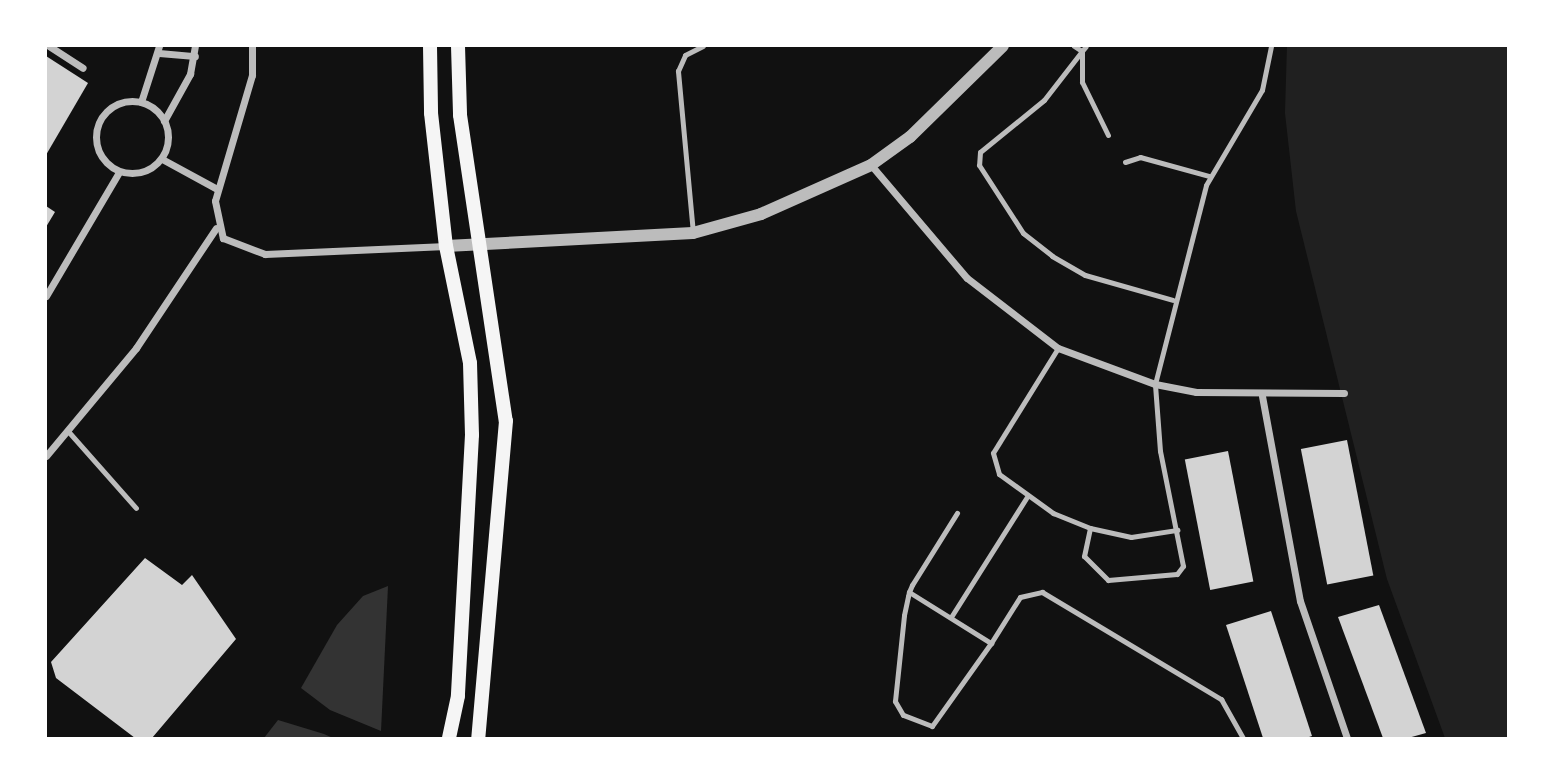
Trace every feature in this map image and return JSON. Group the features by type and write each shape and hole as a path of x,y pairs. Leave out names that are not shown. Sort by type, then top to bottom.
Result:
{"main road":[{"path":"430,46 446,246 470,363 472,435 458,696 449,738"},
{"path":"458,46 460,115 506,421 478,738"}],"street":[{"path":"49,46 83,68"},
{"path":"164,121 141,102 116,104 99,121 100,156 119,172 143,172 162,159 168,141 164,121 195,56 195,46"},
{"path":"46,456 136,348 216,228 217,189 252,75 252,46"},
{"path":"216,228 235,246 265,254 481,246 693,233 761,214 870,164 911,137 1003,46"},
{"path":"141,102 159,49 195,56"},
{"path":"162,159 217,189"},
{"path":"870,164 967,278 1058,348 1155,384 1262,396 1344,393"},
{"path":"46,296 119,172"},
{"path":"1262,396 1300,601 1347,738"}],"lane":[{"path":"693,233 678,71 685,55 702,46"},
{"path":"1074,46 1084,48"},
{"path":"1090,528 1084,556 1108,580 1132,582 1181,570 1177,530 1160,451 1155,384 1173,300 1209,176 1262,90 1271,46"},
{"path":"1084,48 1082,82 1108,135"},
{"path":"1084,48 1044,100 979,152 979,165 1023,233 1052,256 1085,275 1173,300"},
{"path":"1125,162 1140,157 1209,176"},
{"path":"1058,348 993,453 999,474 1028,495 1090,528 1131,537 1177,530"},
{"path":"67,430 136,508"},
{"path":"951,617 1028,495"},
{"path":"957,513 909,592 895,701 903,715 925,726 938,723 1020,597 1042,592 1221,699 1242,738"},
{"path":"909,592 991,643"}],"shaded area":[{"path":"1287,46 1508,46 1508,738 1445,738 1387,579 1296,211 1285,113"},
{"path":"388,586 381,731 330,710 301,688 337,625 363,596"},
{"path":"278,720 324,734 333,738 264,738"}],"building":[{"path":"46,56 88,83 46,155"},
{"path":"46,206 55,212 46,227"},
{"path":"1347,440 1373,575 1327,584 1301,449"},
{"path":"1228,451 1253,582 1210,590 1185,459"},
{"path":"145,558 182,585 192,575 236,639 152,738 135,738 56,678 51,662"},
{"path":"1379,605 1426,733 1408,738 1383,738 1338,617"},
{"path":"1271,611 1312,736 1306,738 1263,738 1226,625"}]}
